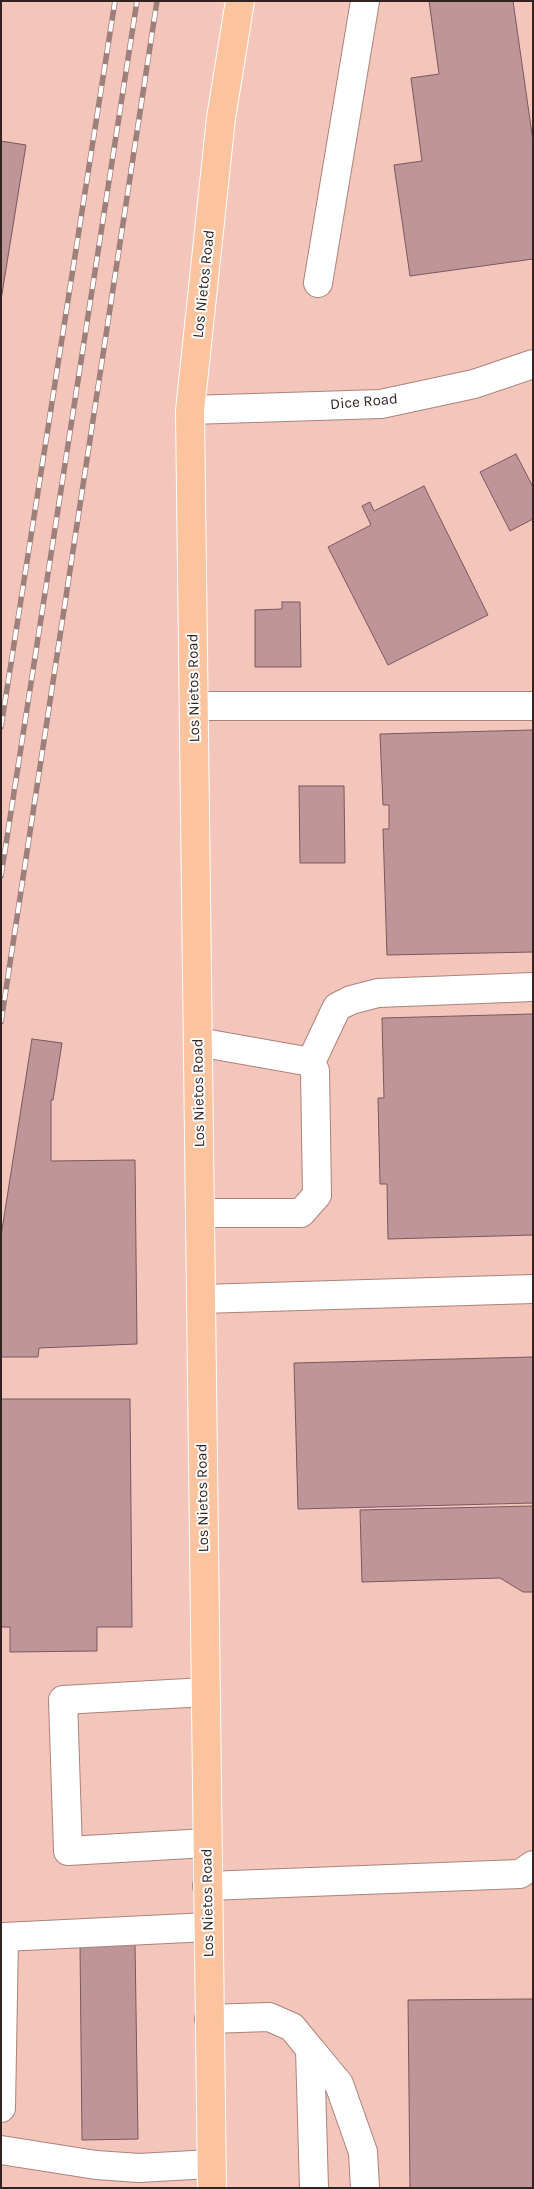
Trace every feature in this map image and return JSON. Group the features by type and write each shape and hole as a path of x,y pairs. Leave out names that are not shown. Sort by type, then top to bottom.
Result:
{"main road":[{"name":"Los Nietos Road","path":"212,2176 190,410 221,118 240,1"}],"street":[{"path":"318,283 365,1"},
{"name":"Dice Road","path":"190,410 381,404 474,384 533,364"},
{"path":"194,706 533,706"},
{"path":"200,1214 301,1213 317,1195 315,1071 311,1062 337,1007 351,1000 378,993 533,987"},
{"path":"198,1042 311,1062"},
{"path":"201,1299 533,1290"},
{"path":"205,1692 63,1700 68,1851 207,1843"},
{"path":"207,1886 520,1874 533,1865"},
{"path":"1,2108 4,1937 208,1927"},
{"path":"209,2019 269,2018 292,2026 339,2084 363,2152 365,2188"},
{"path":"310,2049 314,2188"},
{"path":"1,2150 96,2165 212,2176"}],"shaded area":[{"path":"1,1 533,1 533,2188 1,2188"}],"building":[{"path":"429,1 513,1 533,141 533,259 410,276 394,165 422,161 411,78 439,74"},
{"path":"1,141 26,145 1,300"},
{"path":"516,454 533,487 533,519 510,531 480,472"},
{"path":"424,486 488,615 388,665 328,547 371,525 362,506 370,502 374,511"},
{"path":"282,602 300,602 301,667 255,667 255,610 282,609"},
{"path":"533,730 533,952 387,955 383,829 389,829 389,805 383,805 380,734"},
{"path":"299,786 344,786 345,863 300,863"},
{"path":"533,1014 533,1235 388,1239 387,1184 380,1184 378,1098 384,1098 382,1018"},
{"path":"32,1039 62,1043 53,1100 51,1100 51,1161 135,1160 137,1344 39,1348 38,1357 1,1357 1,1236"},
{"path":"533,1357 533,1503 298,1509 294,1363"},
{"path":"1,1399 130,1399 132,1627 97,1627 97,1651 10,1652 10,1627 1,1627"},
{"path":"533,1506 533,1592 523,1592 500,1578 362,1582 360,1510"},
{"path":"135,1943 138,2139 82,2140 80,1944"},
{"path":"533,1999 533,2188 410,2188 408,2000"}],"railway":[{"path":"1,727 115,1"},
{"path":"1,876 137,1"},
{"path":"1,1022 157,1"}]}
